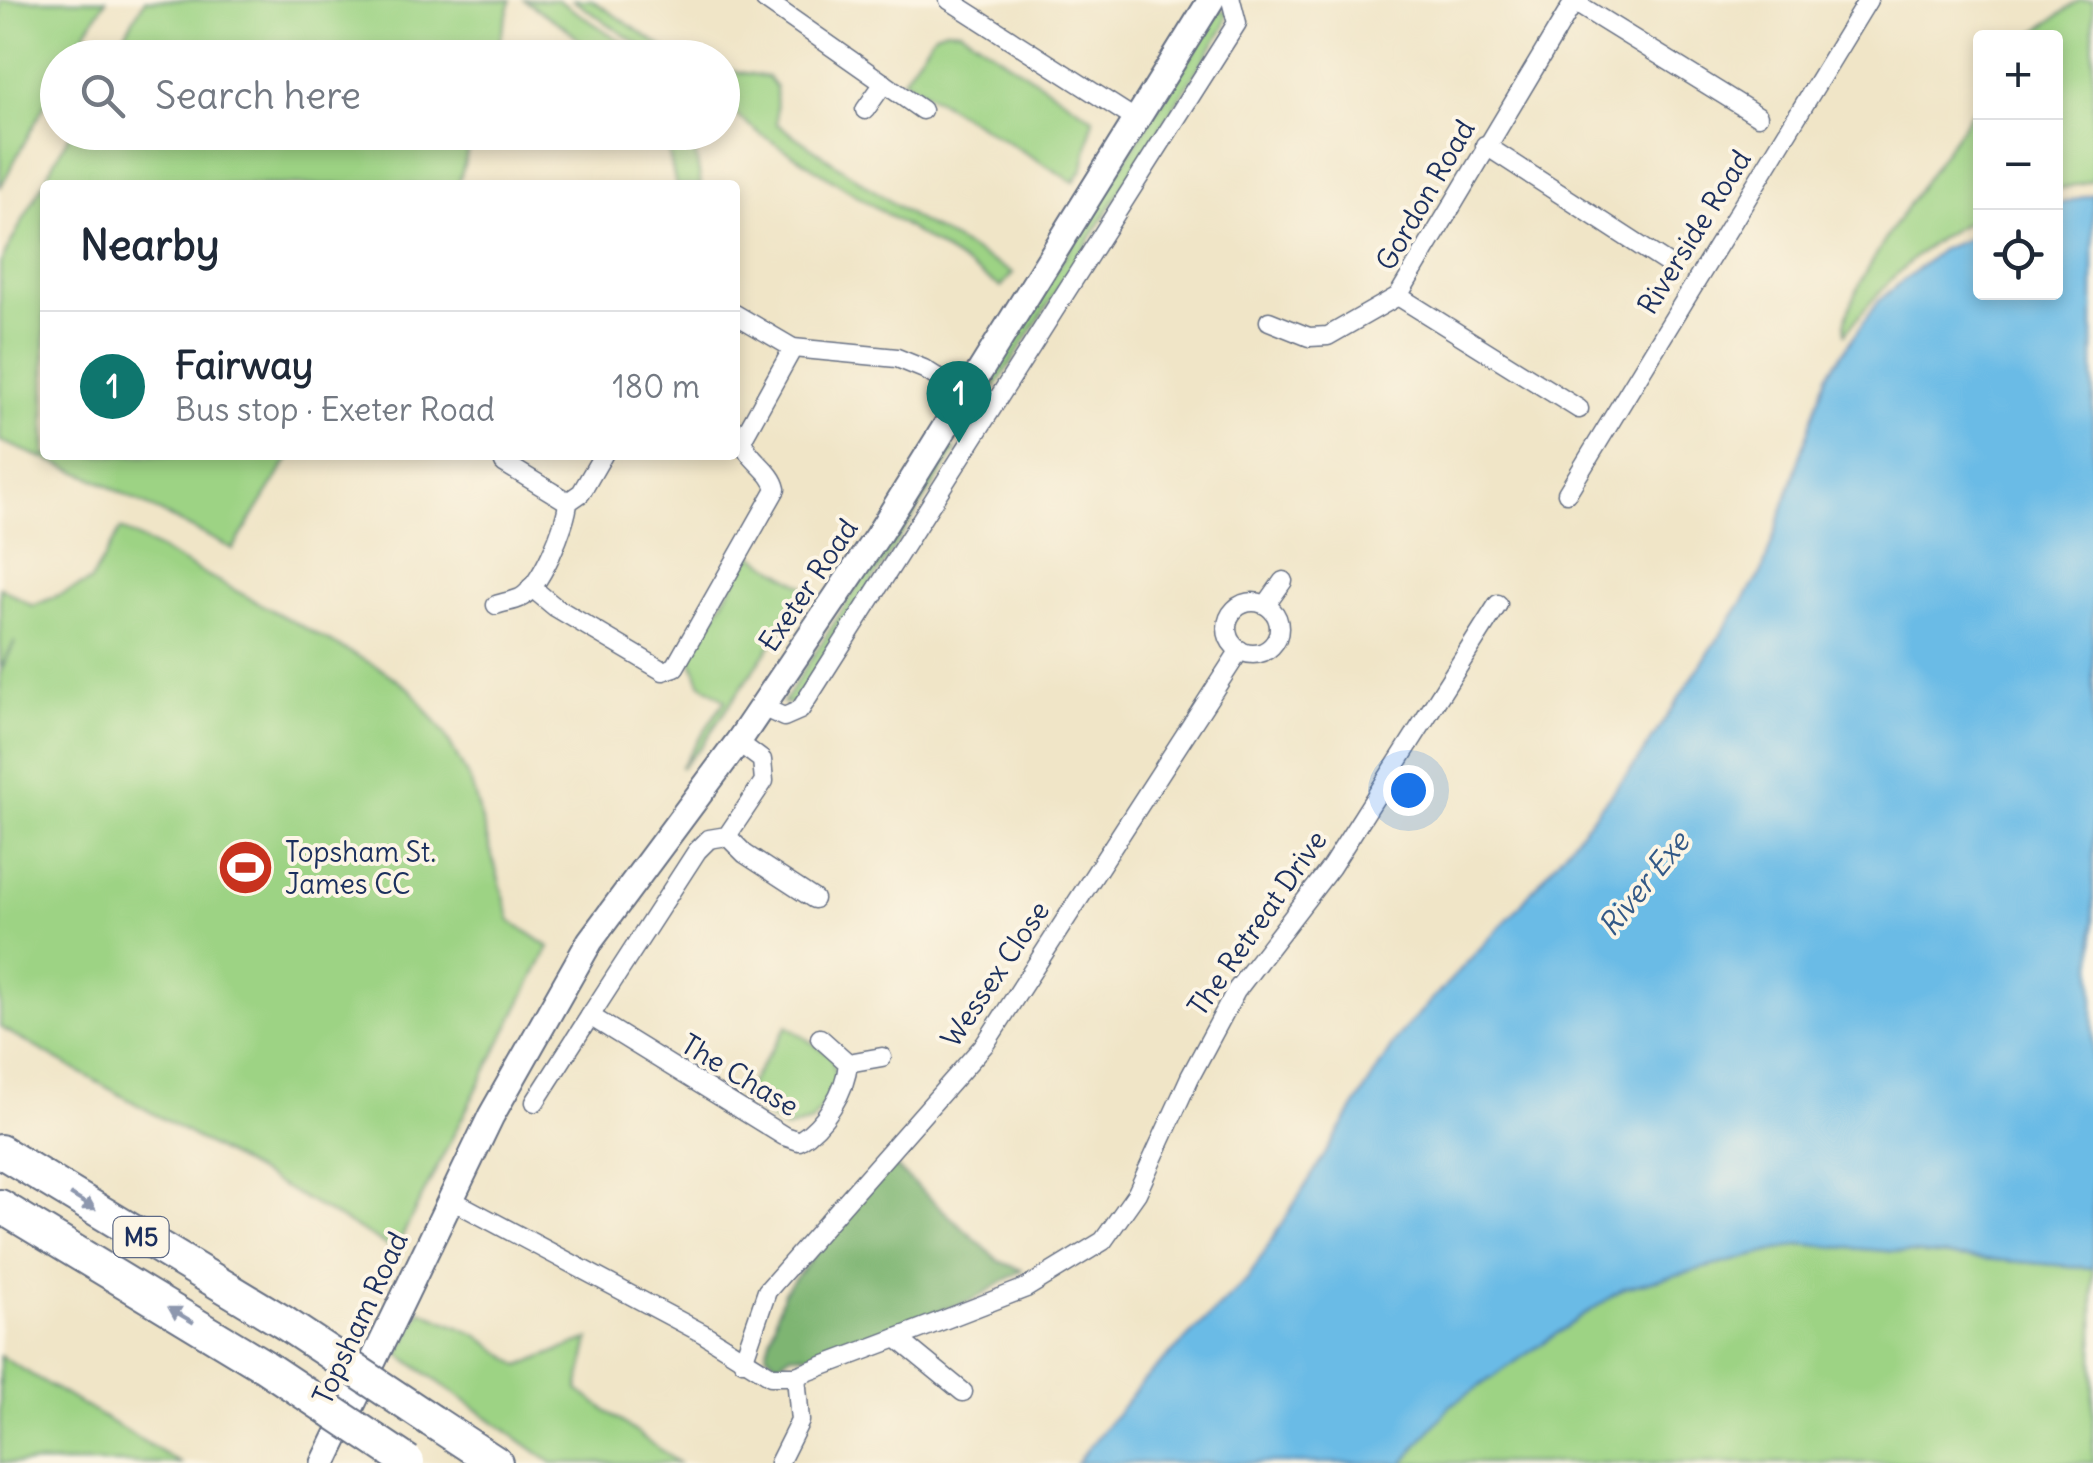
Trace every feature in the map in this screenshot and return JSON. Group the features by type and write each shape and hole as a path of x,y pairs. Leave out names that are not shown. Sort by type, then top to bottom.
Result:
{"highway":[{"name":"M5","path":"0,1152 283,1322 496,1463"},
{"name":"M5","path":"0,1206 264,1366 409,1462"}],"street":[{"path":"766,0 922,110"},
{"path":"949,0 1138,121"},
{"name":"Exeter Road","path":"450,1199 524,1056 590,941 738,742 968,397 1212,0"},
{"path":"762,707 784,718 800,710 1237,23 1231,0"},
{"name":"Riverside Road","path":"1568,494 1868,0"},
{"path":"1574,1 1758,116"},
{"name":"Gordon Road","path":"1269,321 1309,337 1328,336 1398,296 1484,145 1574,1"},
{"path":"865,110 884,83"},
{"path":"1484,145 1665,262"},
{"path":"1398,296 1579,409"},
{"path":"740,317 794,348 896,358 924,369 968,397"},
{"path":"740,437 794,348"},
{"path":"531,588 554,607 663,672 675,668 776,489 774,478 747,456 740,444"},
{"path":"568,502 581,493 600,460"},
{"path":"504,462 568,502"},
{"path":"496,605 522,597 531,588 567,522 568,502"},
{"path":"1266,606 1283,581"},
{"path":"1249,602 1266,606 1279,625 1276,641 1256,654 1240,650 1229,636 1229,618 1249,602"},
{"name":"The Retreat Drive","path":"796,1376 1026,1288 1103,1241 1138,1193 1190,1077 1236,992 1331,867 1498,604"},
{"name":"Wessex Close","path":"743,1360 767,1291 985,1044 1240,650"},
{"path":"534,1102 697,851 709,839 728,836 765,776 762,760 738,742"},
{"path":"728,836 745,854 814,899"},
{"name":"The Chase","path":"590,1016 784,1136 799,1140 812,1134 846,1084 848,1063"},
{"path":"820,1038 848,1063 882,1057"},
{"path":"450,1199 704,1334 771,1376 796,1376 800,1421 779,1463"},
{"name":"Topsham Road","path":"324,1463 450,1199"},
{"path":"896,1338 963,1392"}],"green space":[{"path":"0,0 106,0 81,40 40,40 40,114 0,188"},
{"path":"145,0 511,0 500,40 121,40"},
{"path":"524,0 558,0 619,40 579,40"},
{"path":"573,0 592,0 652,40 632,40"},
{"path":"2080,0 2093,0 2093,180 2063,188 2063,30 2039,30"},
{"path":"1219,11 1228,12 1224,28 993,391 994,369"},
{"path":"960,30 1093,118 1083,168 1074,182 903,79 935,33"},
{"path":"740,72 768,77 776,87 777,124 913,217 1013,273 1001,287 740,118"},
{"path":"1973,111 1973,220 1941,238 1905,266 1845,334 1847,314 1859,286 1923,182"},
{"path":"61,150 468,150 459,180 45,180"},
{"path":"668,150 695,150 700,180 675,180"},
{"path":"40,189 40,457 0,441 0,263"},
{"path":"947,447 956,450 794,704 783,703"},
{"path":"48,460 288,460 233,549 90,477"},
{"name":"Topsham St. James CC","path":"121,529 383,670 411,690 444,733 471,783 511,921 549,947 395,1250 0,1027 0,673 15,641 0,669 0,587 33,606 90,582"},
{"path":"751,554 809,590 699,749 680,768 725,700 700,683 690,656"},
{"path":"787,1026 832,1056 837,1083 812,1122 785,1129 740,1099"},
{"path":"890,1162 999,1261 1022,1270 973,1300 814,1354 791,1354 778,1364 766,1353 783,1293"},
{"path":"1801,1244 2093,1268 2093,1463 1403,1463 1450,1406 1624,1288"},
{"path":"421,1311 477,1335 520,1366 589,1339 578,1390 678,1463 552,1463 399,1354"},
{"path":"0,1356 180,1463 0,1463"}],"water":[{"name":"River Exe","path":"2093,194 2093,1268 1801,1244 1624,1288 1450,1406 1403,1463 1076,1463 1144,1380 1247,1280 1399,1035 1518,908 1637,762 1762,572 1827,375 1878,301 1942,249 1973,237 1973,300 2063,300 2063,203"}],"place":[{"name":"Fairway","path":"959,443"},
{"name":"Topsham St. James CC","path":"246,868"}]}
